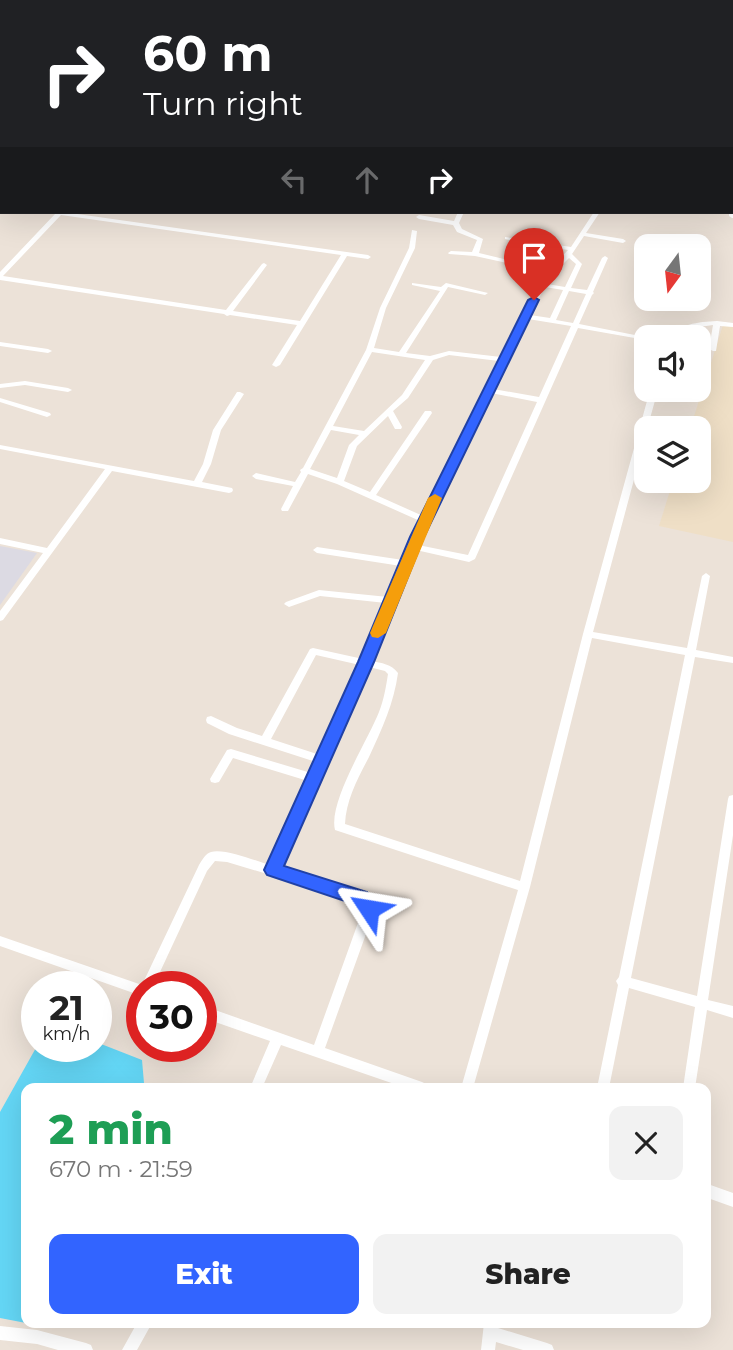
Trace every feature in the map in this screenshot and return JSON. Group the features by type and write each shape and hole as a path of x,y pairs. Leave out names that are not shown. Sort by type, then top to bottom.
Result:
{"street":[{"path":"0,277 54,214"},
{"path":"70,214 368,257"},
{"path":"455,222 460,214"},
{"path":"273,870 366,662 425,520 488,390 542,285 583,234 592,214"},
{"path":"419,217 455,222"},
{"path":"455,222 460,233 480,239 475,254"},
{"path":"285,509 370,350 383,308 412,248 414,231"},
{"path":"583,234 623,241"},
{"path":"507,238 570,252 579,264 552,321"},
{"path":"521,241 510,262 513,270 548,275"},
{"path":"451,253 475,254 510,262"},
{"path":"276,365 298,333 299,323 345,254"},
{"path":"413,547 470,559 605,258"},
{"path":"228,314 264,265"},
{"path":"0,277 299,323"},
{"path":"414,284 443,289"},
{"path":"401,354 446,285 485,293"},
{"path":"542,285 591,293"},
{"path":"525,316 634,336"},
{"path":"713,349 717,323"},
{"path":"704,325 733,324"},
{"path":"1,345 48,351"},
{"path":"370,350 430,358 449,353 504,359"},
{"path":"340,482 350,450 363,433 409,391 430,358"},
{"path":"0,386 25,383 68,390"},
{"path":"488,390 541,400"},
{"path":"197,484 206,467 218,430 240,394"},
{"path":"0,400 47,415"},
{"path":"468,1083 524,887 587,634 651,402"},
{"path":"389,410 398,427"},
{"path":"372,495 428,413"},
{"path":"328,427 363,433"},
{"path":"0,447 229,490"},
{"path":"0,618 110,468"},
{"path":"304,470 372,495 425,520"},
{"path":"256,476 298,485"},
{"path":"0,541 47,551"},
{"path":"317,550 407,564"},
{"path":"604,1083 622,981 706,576"},
{"path":"289,604 320,593 391,600"},
{"path":"587,634 733,660"},
{"path":"265,741 313,651 388,668 393,677 374,738 343,804 339,827 524,887"},
{"path":"211,720 233,732 321,759"},
{"path":"215,779 231,753 313,778"},
{"path":"690,1083 733,799"},
{"path":"155,971 208,860 217,855 354,895 368,905 318,1051"},
{"path":"0,941 126,985"},
{"path":"622,981 733,1012"},
{"path":"217,1016 407,1083"},
{"path":"258,1083 278,1037"},
{"path":"711,1192 733,1200"},
{"path":"129,1350 142,1328"},
{"path":"488,1350 491,1328 547,1350"},
{"path":"0,1333 37,1337 86,1350"}],"shaded area":[{"path":"723,325 733,327 733,542 659,526 669,493 711,493 711,416 694,416 699,402 711,402 711,363"},
{"path":"0,546 37,553 0,605"}],"water":[{"path":"112,1048 126,1054 126,1062 142,1062 144,1083 21,1083 21,1322 0,1318 0,1112 28,1062 112,1062"}],"slow traffic":[{"path":"378,633 435,498"}],"route":[{"path":"369,909 367,902 361,898 273,870 366,662 417,537 457,451 534,300"}]}
